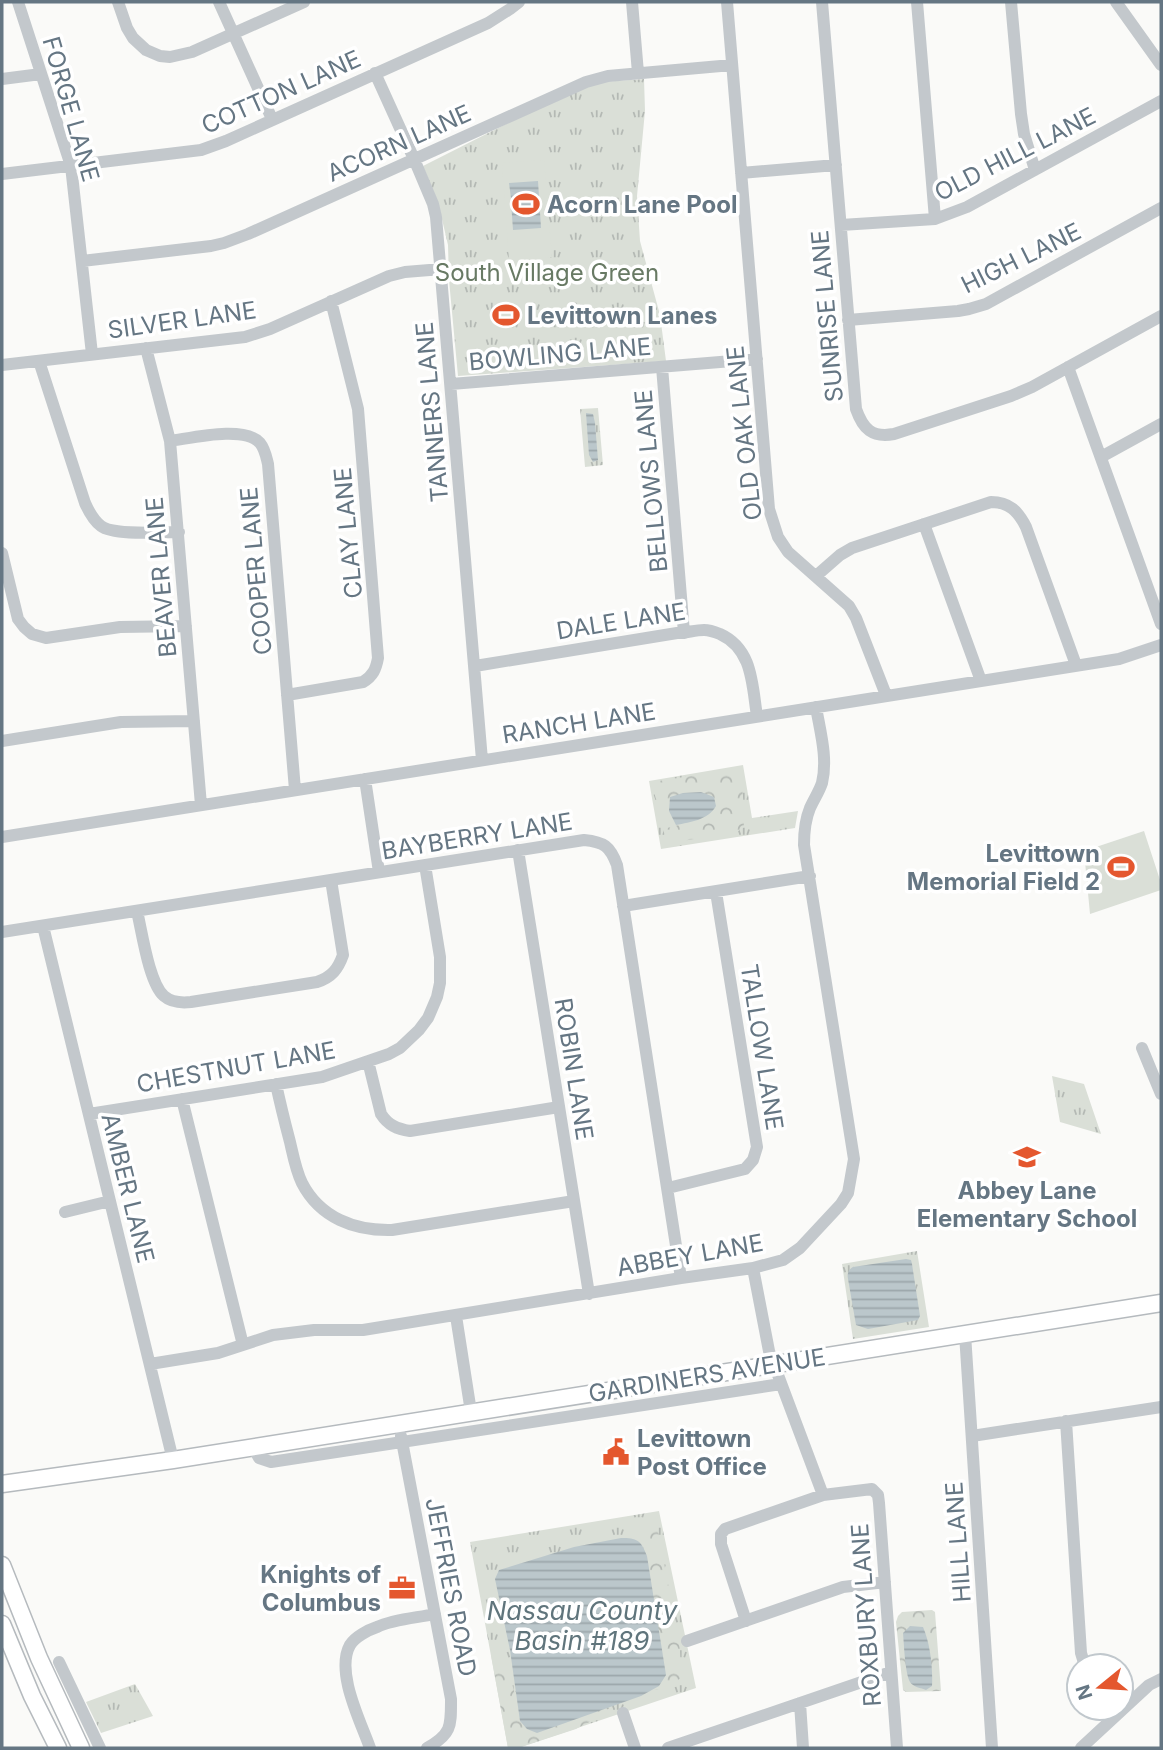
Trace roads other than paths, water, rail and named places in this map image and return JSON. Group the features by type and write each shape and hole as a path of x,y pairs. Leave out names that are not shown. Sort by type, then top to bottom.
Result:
{"main road":[{"name":"GARDINERS AVENUE","path":"2,1484 173,1460 1161,1303"},
{"path":"2,1565 34,1647 81,1748"},
{"path":"2,1625 32,1696 58,1748"}],"street":[{"name":"FORGE LANE","path":"18,2 71,166 92,354"},
{"path":"118,2 133,38 146,50 170,57 183,55 304,2"},
{"path":"219,2 272,120"},
{"name":"COTTON LANE","path":"2,174 201,150 488,23 519,2"},
{"path":"632,2 638,73"},
{"name":"OLD OAK LANE","path":"727,2 771,519 788,552 842,599 856,618 886,695"},
{"name":"SUNRISE LANE","path":"822,2 856,409 864,426 879,435 894,434 1011,396 1161,316"},
{"path":"917,2 935,219"},
{"path":"1012,2 1021,114 1035,170"},
{"path":"1116,2 1161,65"},
{"name":"ACORN LANE","path":"82,261 224,243 586,82 608,76 732,65"},
{"name":"TANNERS LANE","path":"376,73 433,204 436,217 482,760"},
{"path":"2,79 41,74"},
{"name":"OLD HILL LANE","path":"841,225 935,219 967,206 1161,101"},
{"path":"741,173 836,165"},
{"name":"HIGH LANE","path":"848,320 958,311 986,304 1161,208"},
{"name":"SILVER LANE","path":"2,365 245,337 270,329 389,276 442,269"},
{"name":"CLAY LANE","path":"287,695 363,682 374,672 378,657 359,409 331,301"},
{"name":"BEAVER LANE","path":"146,348 170,441 201,805"},
{"name":"BOWLING LANE","path":"451,384 757,359"},
{"path":"38,361 85,503 94,519 103,528 114,532 178,532"},
{"name":"BELLOWS LANE","path":"662,367 684,633"},
{"path":"1068,367 1161,624"},
{"path":"1101,457 1161,424"},
{"name":"COOPER LANE","path":"170,441 240,434 253,437 265,451 295,790"},
{"path":"816,576 852,548 991,502 1006,504 1016,511 1026,527 1076,665"},
{"path":"924,524 981,681"},
{"path":"2,553 18,619 24,628 38,637 120,627 186,626"},
{"name":"DALE LANE","path":"475,666 705,630 729,638 740,648 748,666 757,716"},
{"name":"RANCH LANE","path":"2,836 1119,659 1161,645"},
{"name":"ABBEY LANE","path":"150,1364 218,1353 273,1335 363,1330 753,1268 783,1260 800,1248 841,1204 848,1192 853,1158 804,845 804,828 824,770 816,707"},
{"path":"2,741 121,722 194,721"},
{"path":"365,779 379,872"},
{"name":"BAYBERRY LANE","path":"2,932 584,840 606,845 617,865 681,1278"},
{"name":"ROBIN LANE","path":"518,850 589,1294"},
{"name":"CHESTNUT LANE","path":"89,1114 321,1077 389,1054 411,1039 428,1018 440,983 440,957 425,865"},
{"path":"623,906 810,876"},
{"path":"137,911 156,986 163,996 179,1003 317,982 330,976 339,966 343,955 331,880"},
{"name":"TALLOW LANE","path":"668,1188 745,1169 753,1160 757,1147 716,892"},
{"name":"AMBER LANE","path":"43,926 173,1460"},
{"path":"1142,1048 1161,1094"},
{"path":"368,1061 385,1121 410,1131 559,1107"},
{"path":"276,1084 294,1161 302,1183 323,1209 347,1224 366,1229 392,1230 574,1201"},
{"path":"182,1099 243,1345"},
{"path":"65,1212 110,1201"},
{"path":"746,1621 724,1556 721,1534 735,1524 822,1495 769,1351 753,1268"},
{"path":"456,1316 471,1412"},
{"name":"HILL LANE","path":"965,1334 992,1748"},
{"name":"GARDINERS AVENUE","path":"253,1447 259,1458 271,1462 781,1384"},
{"path":"972,1436 1161,1407"},
{"path":"1066,1422 1081,1652"},
{"name":"JEFFRIES ROAD","path":"398,1424 450,1699 451,1724 448,1732 427,1748"},
{"name":"ROXBURY LANE","path":"822,1495 872,1489 878,1495 897,1748"},
{"path":"687,1641 843,1587 885,1581"},
{"path":"370,1748 346,1683 347,1653 352,1643 377,1627 435,1614"},
{"path":"59,1662 100,1748"},
{"path":"668,1748 707,1742 800,1703 891,1672"},
{"path":"1135,1696 1161,1679"},
{"path":"800,1703 803,1748"},
{"path":"623,1713 635,1748"},
{"path":"1081,1748 1106,1722"}],"water":[{"name":"Acorn Lane Pool","path":"538,181 541,228 513,230 511,202 516,201 516,198 511,198 509,183"},
{"path":"586,413 593,414 595,423 598,460 593,462 589,455"},
{"path":"701,792 714,797 716,806 713,811 699,820 676,825 669,811 670,797"},
{"path":"911,1260 912,1264 920,1316 918,1320 868,1329 856,1325 848,1277 850,1269"},
{"name":"Nassau County Basin #189","path":"621,1538 638,1541 647,1556 666,1675 659,1686 641,1696 537,1733 527,1729 520,1721 510,1650 495,1579 499,1570 574,1547"},
{"path":"910,1626 923,1627 928,1640 932,1686 926,1690 913,1685 908,1678 903,1633"}],"place":[{"name":"Acorn Lane Pool","path":"526,204"},
{"name":"Levittown Lanes","path":"506,315"},
{"name":"Levittown Memorial Field 2","path":"1121,867"},
{"name":"Abbey Lane Elementary School","path":"1027,1157"},
{"name":"Levittown Post Office","path":"616,1452"},
{"name":"Knights of Columbus","path":"402,1588"}],"park label":[{"name":"South Village Green","path":"547,272"}]}
